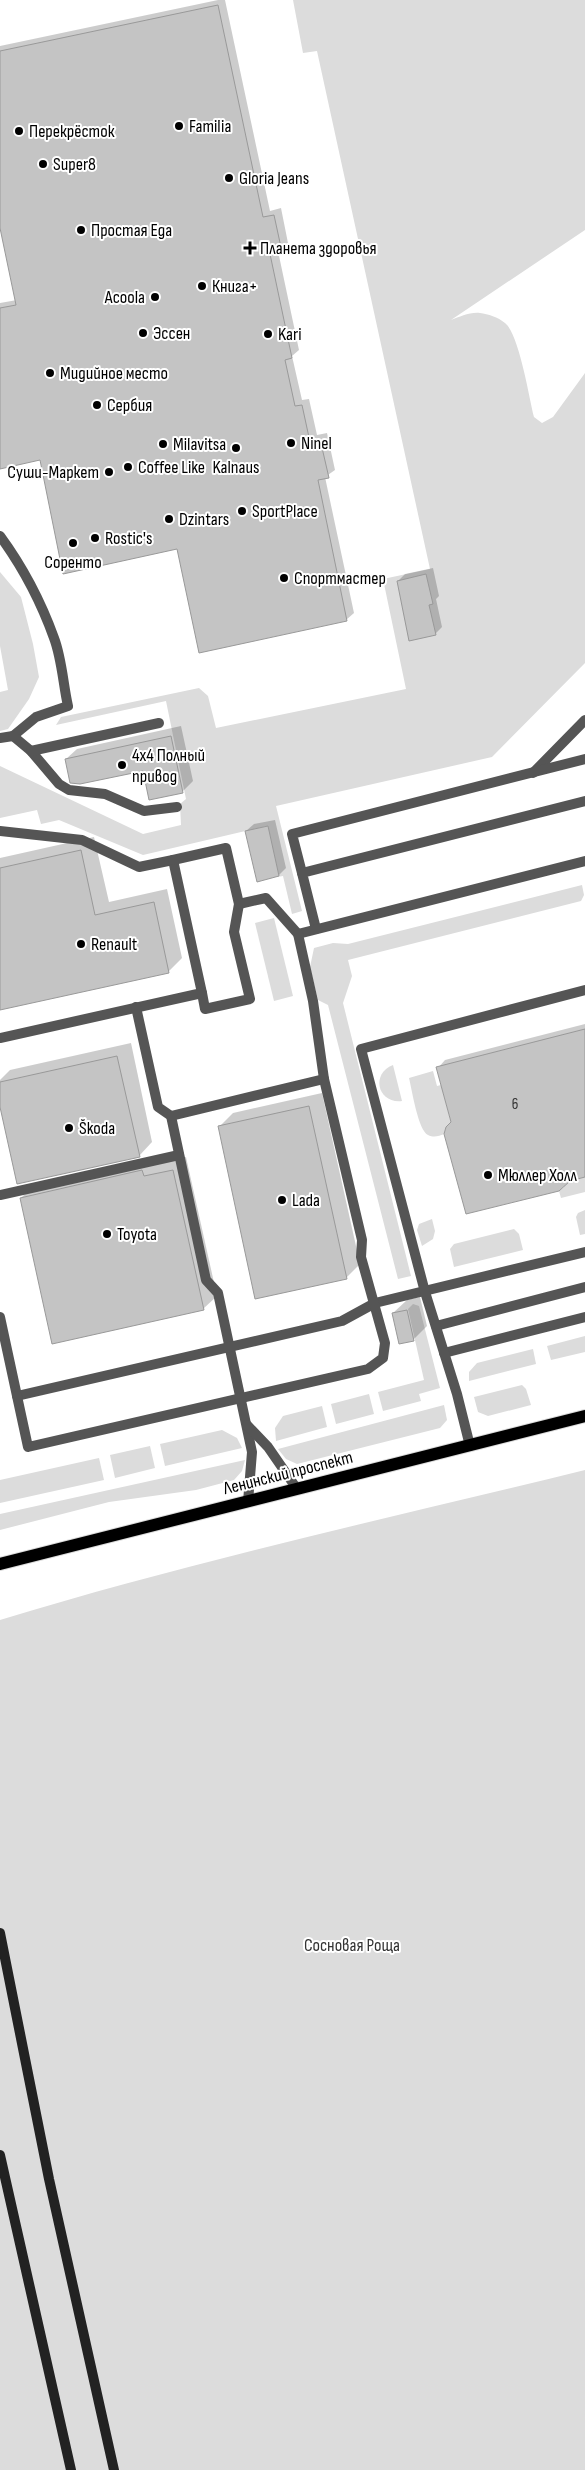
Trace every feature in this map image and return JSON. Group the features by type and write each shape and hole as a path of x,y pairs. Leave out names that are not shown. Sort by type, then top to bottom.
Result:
{"main road":[{"name":"Ленинский проспект","path":"0,1564 585,1416"},
{"path":"0,1933 49,2179 114,2470"},
{"path":"0,2155 71,2470"}],"lane":[{"path":"0,536 11,551 32,590 54,639 68,706 36,717 13,736 0,738"},
{"path":"532,773 585,720"},
{"path":"31,751 159,723"},
{"path":"13,736 31,751 59,784 69,790 105,794 144,811 177,807"},
{"path":"316,929 292,834 585,759"},
{"path":"302,873 585,801"},
{"path":"0,831 82,840 139,868 172,860 226,848 238,904 234,932 250,999 205,1009 172,860"},
{"path":"298,934 585,861"},
{"path":"0,1317 28,1447 368,1369 377,1364 386,1351 375,1303 361,1257 362,1240 324,1079 313,1002 298,934 266,898 238,904"},
{"path":"470,1446 425,1292 361,1049 585,990"},
{"path":"0,1038 202,993"},
{"path":"136,1007 158,1107 171,1116 206,1280 218,1293 252,1452 248,1502"},
{"path":"171,1116 324,1079"},
{"path":"0,1195 180,1155"},
{"path":"17,1396 229,1346 342,1322 375,1303 585,1252"},
{"path":"436,1326 585,1288"},
{"path":"444,1353 585,1317"},
{"path":"246,1424 268,1447 297,1489"}],"green space":[{"path":"293,0 585,0 585,230 451,320 468,314 480,313 493,316 505,323 510,329 519,352 534,417 542,423 553,417 585,373 585,663 492,757 276,806 302,911 292,914 283,876 277,877 279,876 267,826 143,855 59,820 41,824 37,810 0,818 0,766 143,834 181,825 180,804 186,799 166,701 56,725 61,717 199,688 208,696 216,728 406,689 383,579 430,569 317,51 303,53"},
{"path":"0,572 21,597 39,677 29,699 8,729 0,731 0,692 8,690 0,646"},
{"path":"582,885 584,895 581,901 348,960 352,976 343,1003 411,1276 398,1279 328,1005 318,1000 310,967 314,948 333,943 348,944"},
{"path":"274,918 293,996 274,1001 255,923"},
{"path":"393,1065 402,1101 394,1101 387,1098 380,1088 379,1081 381,1075"},
{"path":"433,1071 437,1086 441,1085 451,1123 446,1127 444,1134 434,1137 424,1132 421,1126 409,1078"},
{"path":"585,1177 585,1192 561,1198 559,1191 564,1187 564,1183"},
{"path":"585,1210 585,1234 580,1235 576,1217 578,1213"},
{"path":"432,1219 435,1231 433,1239 422,1246 417,1230 419,1224"},
{"path":"514,1229 519,1234 523,1250 454,1267 450,1249 454,1244"},
{"path":"413,1304 419,1306 440,1388 419,1394 421,1401 383,1411 378,1392 424,1380 408,1309"},
{"path":"585,1336 585,1352 551,1360 547,1346"},
{"path":"533,1349 536,1364 469,1381 469,1372 477,1363"},
{"path":"522,1385 526,1389 531,1405 488,1416 478,1412 474,1397"},
{"path":"369,1394 374,1414 336,1424 331,1404"},
{"path":"444,1405 447,1420 440,1428 297,1464 286,1459 278,1449"},
{"path":"322,1406 327,1427 276,1441 275,1428 283,1416"},
{"path":"222,1430 237,1438 242,1448 165,1466 160,1444"},
{"path":"150,1446 155,1468 115,1478 110,1455"},
{"path":"99,1458 104,1480 0,1503 0,1480"},
{"path":"245,1460 242,1471 234,1480 196,1490 109,1502 0,1530 0,1514"},
{"name":"Сосновая Роща","path":"585,1470 585,2470 0,2470 0,1620 218,1559"}],"building":[{"name":"Эссен","path":"218,5 263,217 274,215 282,252 270,254 292,358 285,360 295,406 302,405 310,442 320,439 329,478 318,480 347,621 199,653 177,549 63,574 40,460 0,469 0,308 16,305 0,228 0,51"},
{"path":"426,574 433,604 429,605 436,635 409,641 397,581"},
{"name":"4x4 Полный привод","path":"171,736 183,793 149,800 143,771 80,784 70,783 65,759"},
{"path":"268,826 279,876 257,882 245,831"},
{"name":"Renault","path":"81,850 95,915 154,902 169,973 0,1010 0,868"},
{"path":"585,1029 585,1177 570,1181 559,1191 466,1214 444,1134 446,1127 451,1122 436,1067"},
{"name":"Škoda","path":"117,1056 140,1157 17,1184 0,1107 0,1082"},
{"name":"Lada","path":"309,1106 347,1279 255,1299 218,1126"},
{"name":"Toyota","path":"142,1170 144,1176 173,1170 204,1310 52,1344 20,1198"},
{"path":"407,1310 414,1341 399,1344 392,1313"}],"place":[{"name":"Familia","path":"179,126"},
{"name":"Перекрёсток","path":"19,131"},
{"name":"Super8","path":"43,164"},
{"name":"Gloria Jeans","path":"229,178"},
{"name":"Простая Еда","path":"81,230"},
{"name":"Планета здоровья","path":"250,248"},
{"name":"Книга+","path":"202,286"},
{"name":"Acoola","path":"155,297"},
{"name":"Эссен","path":"143,333"},
{"name":"Kari","path":"268,334"},
{"name":"Мидийное место","path":"50,373"},
{"name":"Сербия","path":"97,405"},
{"name":"Ninel","path":"291,443"},
{"name":"Milavitsa","path":"163,444"},
{"name":"Kalnaus","path":"236,448"},
{"name":"Coffee Like","path":"128,467"},
{"name":"Суши-Маркет","path":"109,472"},
{"name":"SportPlace","path":"242,511"},
{"name":"Dzintars","path":"169,519"},
{"name":"Rostic's","path":"95,538"},
{"name":"Соренто","path":"73,543"},
{"name":"Спортмастер","path":"284,578"},
{"name":"4x4 Полный привод","path":"122,765"},
{"name":"Renault","path":"81,944"},
{"name":"Škoda","path":"69,1128"},
{"name":"Мюллер Холл","path":"488,1175"},
{"name":"Lada","path":"282,1200"},
{"name":"Toyota","path":"107,1234"}]}
